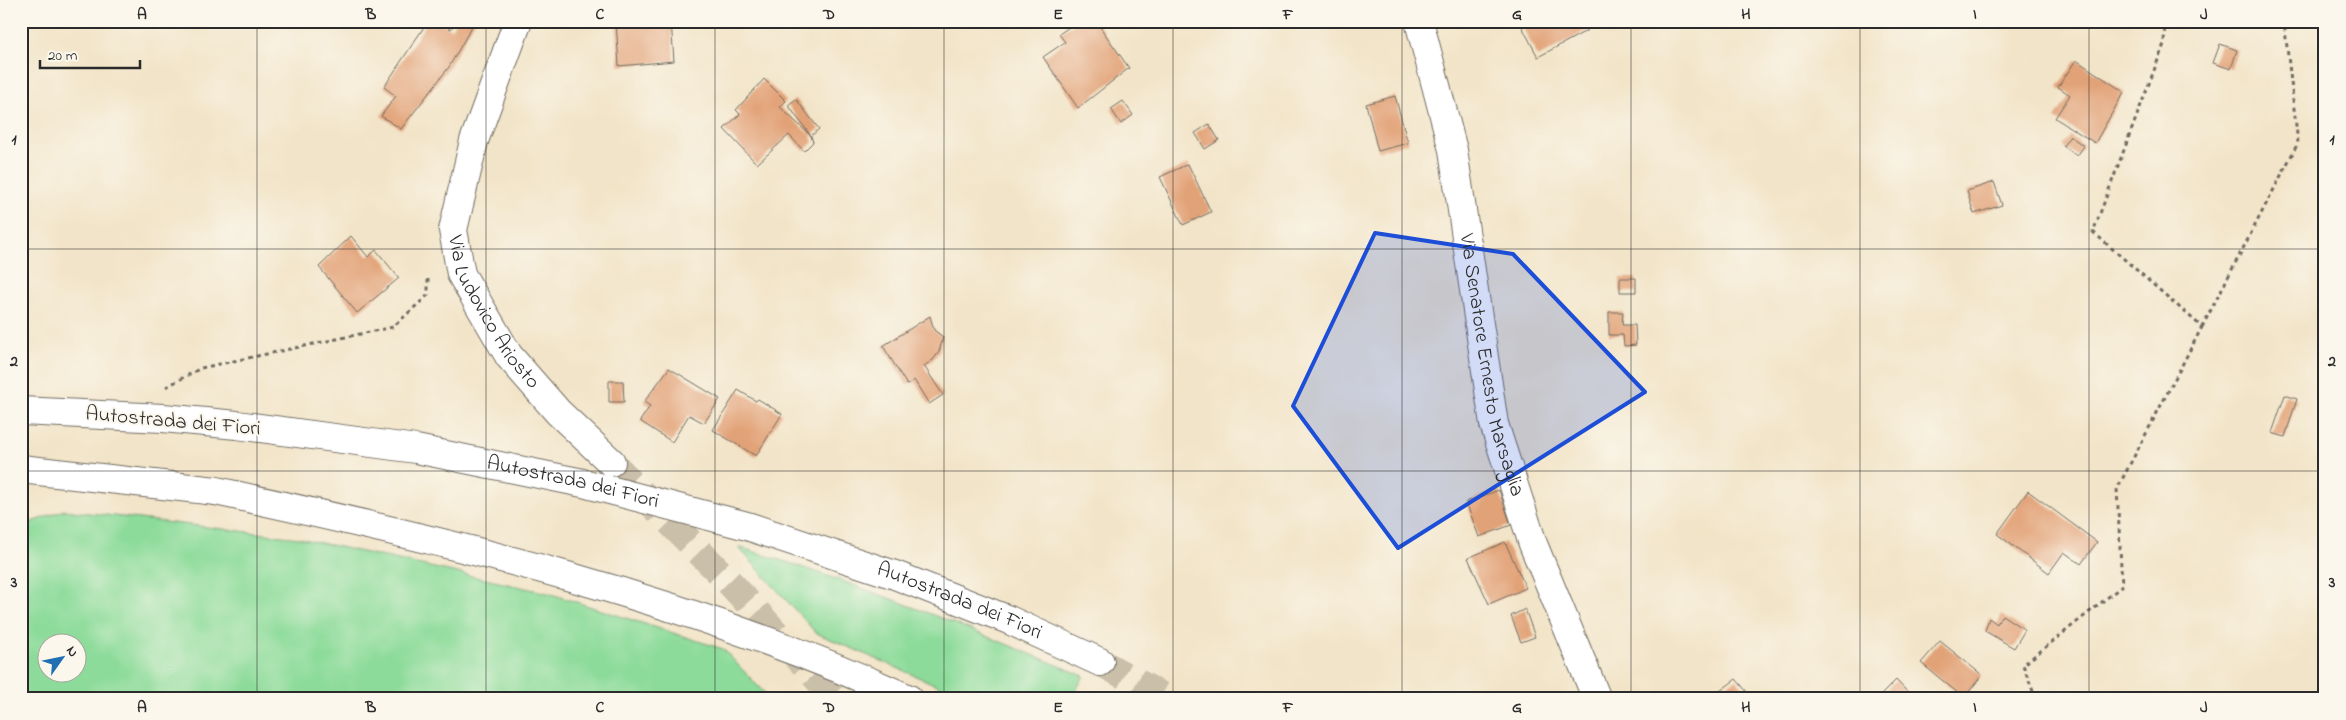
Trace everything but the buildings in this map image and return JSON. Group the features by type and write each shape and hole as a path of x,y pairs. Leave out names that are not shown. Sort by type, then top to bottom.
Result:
{"main road":[{"name":"Via Ludovico Ariosto","path":"518,21 474,142 453,230 461,274 509,356 558,412 611,462"},
{"name":"Via Senatore Ernesto Marsaglia","path":"1419,21 1453,150 1494,424 1532,544 1597,699"},
{"name":"Autostrada dei Fiori","path":"21,411 163,418 237,425 416,448 583,484 747,526 904,579 1009,620 1100,662"},
{"path":"21,469 216,491 386,528 567,575 715,622 874,683 909,699"}],"path":[{"path":"2165,21 2164,44 2093,232 2202,327"},
{"path":"2036,699 2023,665 2122,586 2117,489 2298,143 2284,21"},
{"path":"158,391 201,368 393,327 428,295 428,277"}],"highlighted area":[{"path":"1375,233 1513,254 1645,392 1398,548 1293,406"}],"green space":[{"path":"64,510 299,538 548,593 723,649 770,699 21,699 21,526"},
{"path":"738,547 869,591 1084,676 1071,699 969,699 816,633"}],"tunnel":[{"path":"611,462 730,583 836,699"},
{"path":"1100,662 1167,699"}]}
